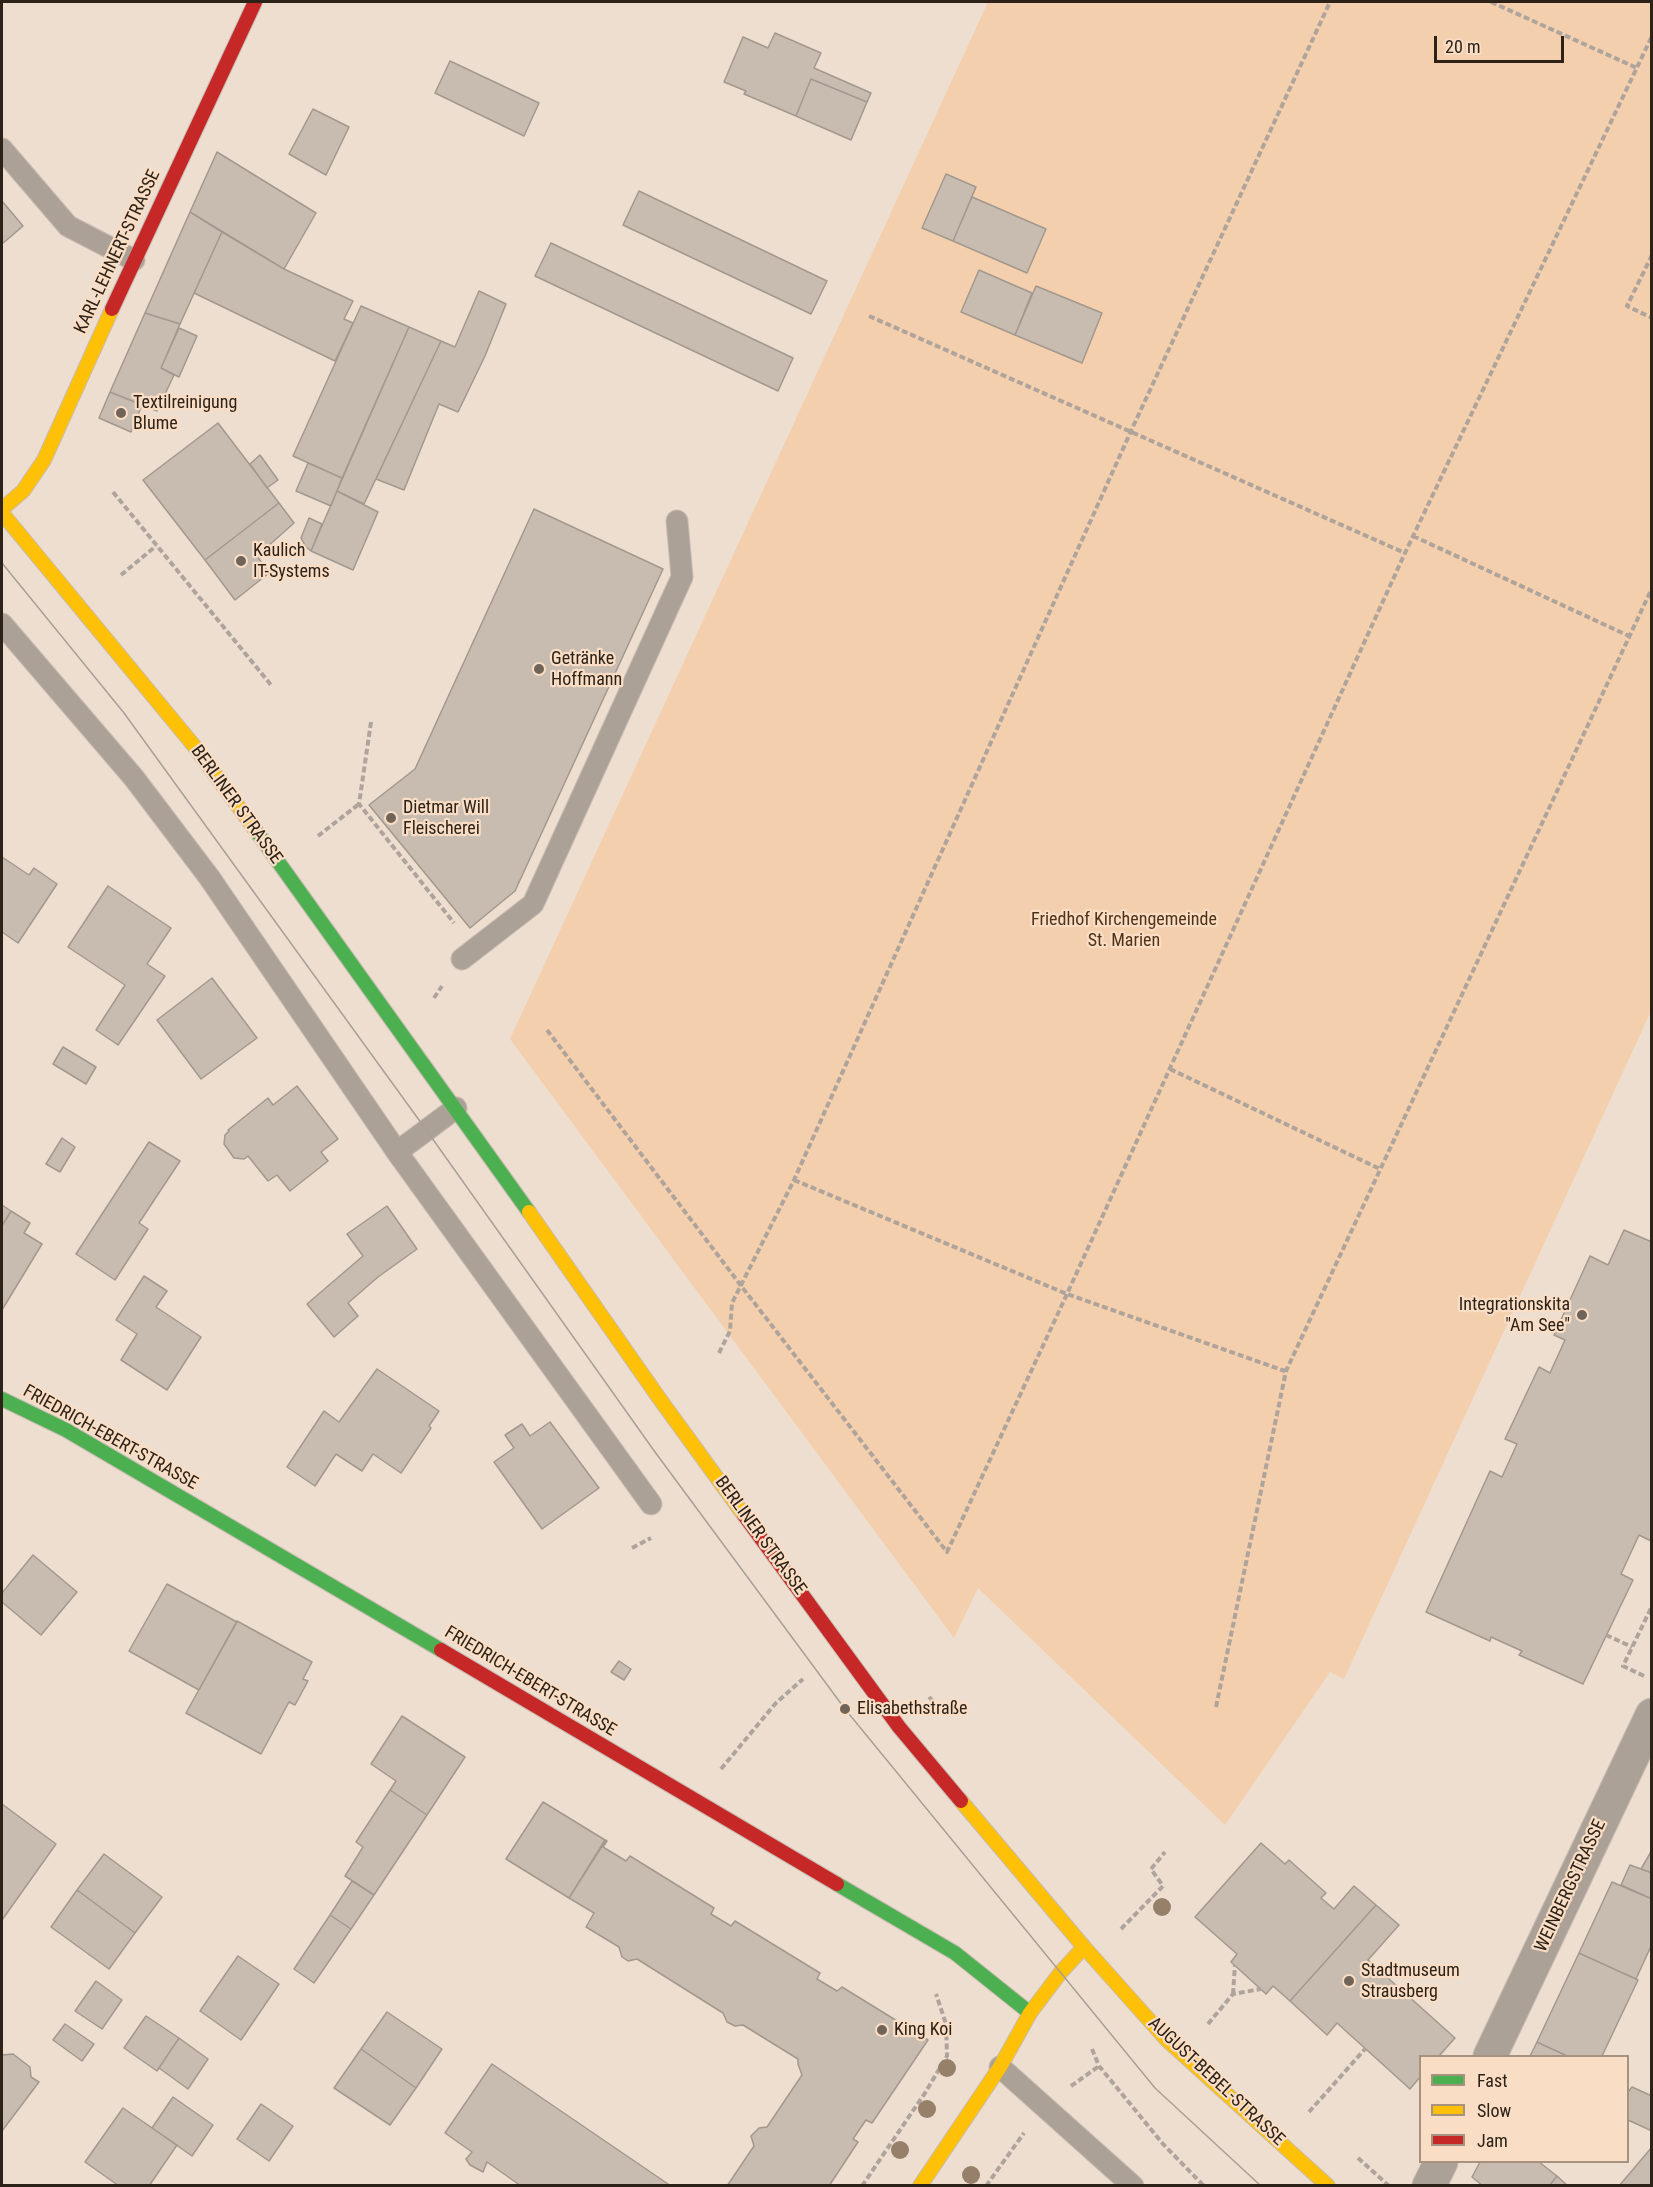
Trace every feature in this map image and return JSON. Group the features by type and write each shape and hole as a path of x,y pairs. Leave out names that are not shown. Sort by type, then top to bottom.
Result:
{"street":[{"name":"KARL-LEHNERT-STRASSE","path":"2,511 23,491 44,460 134,260 255,2"},
{"name":"BERLINER STRASSE","path":"2,511 195,747 456,1108 652,1388 899,1726 1084,1947"},
{"name":"FRIEDRICH-EBERT-STRASSE","path":"2,1399 66,1430 955,1953 1030,2013"},
{"name":"WEINBERGSTRASSE","path":"1490,2055 1652,1715"},
{"path":"920,2186 1000,2067 1030,2013 1061,1972 1084,1947"},
{"name":"AUGUST-BEBEL-STRASSE","path":"1084,1947 1166,2039 1328,2186"},
{"path":"1429,2186 1440,2163"}],"lane":[{"path":"2,149 68,226 134,260"},
{"path":"468,954 533,904 682,577 677,521"},
{"path":"2,624 134,778 209,877 397,1152 651,1504"},
{"path":"397,1152 456,1108"},
{"path":"1000,2067 1133,2186"}],"path":[{"path":"719,1353 729,1330 732,1303 794,1180 1131,431 1330,2"},
{"path":"1491,2 1637,68"},
{"path":"547,1030 947,1552 1405,553 1652,36"},
{"path":"1652,255 1627,306 1652,318"},
{"path":"869,316 1405,553"},
{"path":"113,492 271,685"},
{"path":"1413,536 1629,636"},
{"path":"121,575 156,546"},
{"path":"1216,1707 1286,1371 1652,588"},
{"path":"318,836 359,804 371,722"},
{"path":"359,804 468,954"},
{"path":"1170,1069 1380,1169"},
{"path":"794,1180 1067,1294 1286,1371"},
{"path":"632,1548 651,1537"},
{"path":"1652,1606 1623,1666 1652,1679"},
{"path":"1606,1635 1632,1647"},
{"path":"699,1803 720,1770 775,1704 803,1678"},
{"path":"1116,1934 1163,1886 1151,1869 1165,1852"},
{"path":"1208,2024 1233,1994 1235,1965"},
{"path":"1233,1994 1261,1989"},
{"path":"862,2186 926,2093 947,2056 946,2024 936,1994"},
{"path":"1092,2049 1098,2066 1149,2127 1204,2186"},
{"path":"1309,2112 1365,2049"}],"green space":[{"name":"Friedhof Kirchengemeinde St. Marien","path":"988,2 1651,2 1651,1011 1344,1679 1330,1672 1225,1825 978,1588 954,1638 510,1039"}],"building":[{"path":"775,33 821,53 814,68 871,93 867,102 811,79 796,116 744,94 746,91 724,82 743,37 768,48"},
{"path":"450,61 539,103 524,136 435,93"},
{"path":"811,79 867,102 851,140 796,116"},
{"path":"313,109 349,127 326,175 289,154"},
{"path":"217,152 316,213 284,269 190,212"},
{"path":"946,174 976,187 953,241 922,228"},
{"path":"639,191 827,281 811,314 623,225"},
{"path":"972,197 1046,229 1027,273 953,241"},
{"path":"2,201 23,226 2,244"},
{"path":"190,212 222,232 180,324 145,313"},
{"path":"222,232 284,269 353,301 344,319 353,323 335,361 194,293"},
{"path":"551,243 793,358 778,391 535,276"},
{"path":"979,270 1032,293 1015,335 961,312"},
{"path":"1036,286 1102,313 1082,363 1015,335"},
{"path":"479,291 506,304 485,356 458,412 439,404 404,490 376,479 441,341 455,347"},
{"path":"361,306 409,327 342,478 293,456"},
{"path":"145,313 180,324 161,368 174,375 157,411 110,392"},
{"path":"409,327 441,341 364,504 337,491"},
{"path":"179,328 197,336 179,377 161,368"},
{"path":"110,392 142,405 131,432 99,418"},
{"path":"218,423 279,503 205,560 143,480"},
{"path":"260,455 278,480 267,488 250,464"},
{"path":"308,463 342,478 331,506 296,491"},
{"path":"337,491 378,512 353,570 311,551"},
{"path":"279,503 294,523 257,556 269,573 235,600 205,560"},
{"name":"Getränke Hoffmann","path":"534,509 663,569 515,891 470,928 369,805 415,769"},
{"path":"309,518 322,524 311,551 301,538"},
{"path":"2,857 29,875 34,868 57,884 18,943 2,932"},
{"path":"108,886 171,928 147,964 165,976 118,1045 96,1030 125,985 68,947"},
{"path":"212,978 257,1038 201,1079 157,1020"},
{"path":"63,1047 96,1067 86,1084 53,1064"},
{"path":"297,1086 338,1139 321,1152 328,1161 290,1191 277,1175 268,1181 248,1156 244,1159 234,1158 224,1144 228,1130 268,1098 273,1105"},
{"path":"62,1138 75,1147 60,1172 46,1164"},
{"path":"149,1142 180,1161 139,1223 148,1229 115,1280 76,1254"},
{"path":"2,1205 11,1211 2,1226"},
{"path":"387,1206 417,1249 378,1277 348,1303 358,1316 334,1337 307,1304 363,1256 347,1234"},
{"path":"11,1211 30,1223 24,1233 42,1244 2,1310 2,1226"},
{"path":"1624,1230 1652,1242 1652,1539 1651,1541 1639,1535 1621,1574 1633,1580 1583,1684 1519,1655 1522,1651 1491,1637 1490,1641 1426,1612 1490,1471 1502,1477 1517,1444 1505,1439 1539,1367 1550,1373 1565,1340 1554,1335 1590,1256 1608,1265"},
{"path":"144,1276 167,1291 156,1307 201,1337 167,1390 121,1360 137,1334 116,1320"},
{"path":"377,1369 439,1411 429,1426 431,1428 401,1473 373,1454 362,1471 336,1454 315,1486 287,1467 324,1411 339,1422"},
{"path":"550,1422 599,1488 542,1529 494,1462 514,1448 505,1435 522,1424 530,1436"},
{"path":"33,1555 77,1592 41,1635 2,1602 2,1593"},
{"path":"167,1584 237,1622 199,1690 129,1651"},
{"path":"237,1621 312,1662 303,1679 308,1681 295,1705 289,1702 261,1754 186,1713"},
{"path":"619,1661 631,1669 624,1680 611,1672"},
{"path":"402,1716 465,1757 427,1815 390,1790 396,1781 371,1764"},
{"path":"390,1790 427,1815 374,1895 345,1876 363,1847 356,1842"},
{"path":"543,1802 605,1840 569,1898 506,1859"},
{"path":"2,1804 56,1844 2,1920"},
{"path":"606,1840 603,1847 626,1861 630,1856 714,1908 711,1914 731,1926 735,1921 820,1973 817,1979 837,1991 842,1987 928,2040 872,2123 866,2120 853,2139 858,2142 829,2186 727,2186 754,2146 751,2136 759,2128 767,2127 802,2075 798,2059 743,2025 735,2026 727,2022 723,2013 637,1959 628,1961 622,1957 619,1947 586,1927 594,1913 569,1898"},
{"path":"1261,1843 1285,1864 1289,1860 1326,1893 1321,1898 1334,1909 1354,1886 1376,1905 1290,2001 1273,1986 1266,1994 1231,1962 1237,1954 1195,1917"},
{"path":"1652,1850 1652,1873 1641,1869"},
{"path":"104,1854 162,1897 135,1933 77,1890"},
{"path":"1630,1865 1652,1873 1652,1899 1621,1885"},
{"path":"352,1881 374,1895 351,1929 330,1915"},
{"path":"1612,1882 1652,1899 1652,1944 1636,1979 1579,1953"},
{"path":"77,1890 135,1933 109,1969 51,1927"},
{"name":"Stadtmuseum Strausberg","path":"1376,1905 1399,1925 1368,1960 1455,2038 1440,2055 1419,2055 1419,2078 1410,2089 1337,2023 1327,2035 1290,2001"},
{"path":"330,1915 351,1929 314,1983 294,1969"},
{"path":"1579,1953 1638,1980 1602,2055 1565,2055 1537,2042"},
{"path":"238,1956 279,1984 241,2040 200,2011"},
{"path":"96,1981 122,2000 102,2029 75,2011"},
{"path":"387,2012 442,2049 416,2088 361,2049"},
{"path":"146,2016 179,2038 157,2071 124,2048"},
{"path":"65,2024 94,2044 82,2061 53,2040"},
{"path":"179,2038 208,2059 188,2089 159,2068"},
{"path":"1537,2042 1565,2055 1530,2055"},
{"path":"361,2049 416,2088 390,2125 334,2088"},
{"path":"13,2054 30,2067 31,2077 39,2082 2,2131 2,2055"},
{"path":"492,2064 671,2186 521,2186 487,2162 483,2172 470,2165 466,2159 472,2152 445,2133"},
{"path":"1632,2087 1652,2096 1652,2131 1629,2120 1629,2091"},
{"path":"173,2097 213,2125 192,2156 152,2128"},
{"path":"261,2104 293,2126 269,2161 237,2139"},
{"path":"123,2108 177,2145 149,2186 119,2186 85,2162"},
{"path":"1652,2147 1652,2186 1619,2186"},
{"path":"1479,2163 1540,2163 1557,2176 1549,2186 1483,2186 1472,2177"},
{"path":"1557,2176 1568,2186 1549,2186"}],"tram line":[{"path":"2,563 124,713 427,1131 655,1452 845,1709 1155,2088 1261,2186"}],"traffic: fast":[{"path":"254,828 529,1212"},
{"path":"2,1399 66,1430 441,1650"},
{"path":"837,1884 955,1953 1030,2013"}],"traffic: slow":[{"path":"2,509 23,491 44,460 112,309"},
{"path":"2,513 195,747 254,828"},
{"path":"529,1212 744,1515"},
{"path":"961,1801 1084,1947 1166,2039 1328,2186"},
{"path":"920,2186 1000,2067 1030,2013 1061,1972 1084,1947"}],"traffic: jam":[{"path":"112,309 255,2"},
{"path":"744,1515 899,1727 961,1801"},
{"path":"441,1650 837,1884"}],"place":[{"name":"Textilreinigung Blume","path":"121,413"},
{"name":"Kaulich IT-Systems","path":"241,561"},
{"name":"Getränke Hoffmann","path":"539,669"},
{"name":"Dietmar Will Fleischerei","path":"391,818"},
{"name":"Integrationskita \"Am See\"","path":"1582,1315"},
{"name":"Elisabethstraße","path":"845,1709"},
{"name":"Stadtmuseum Strausberg","path":"1349,1981"},
{"name":"King Koi","path":"882,2030"}]}
